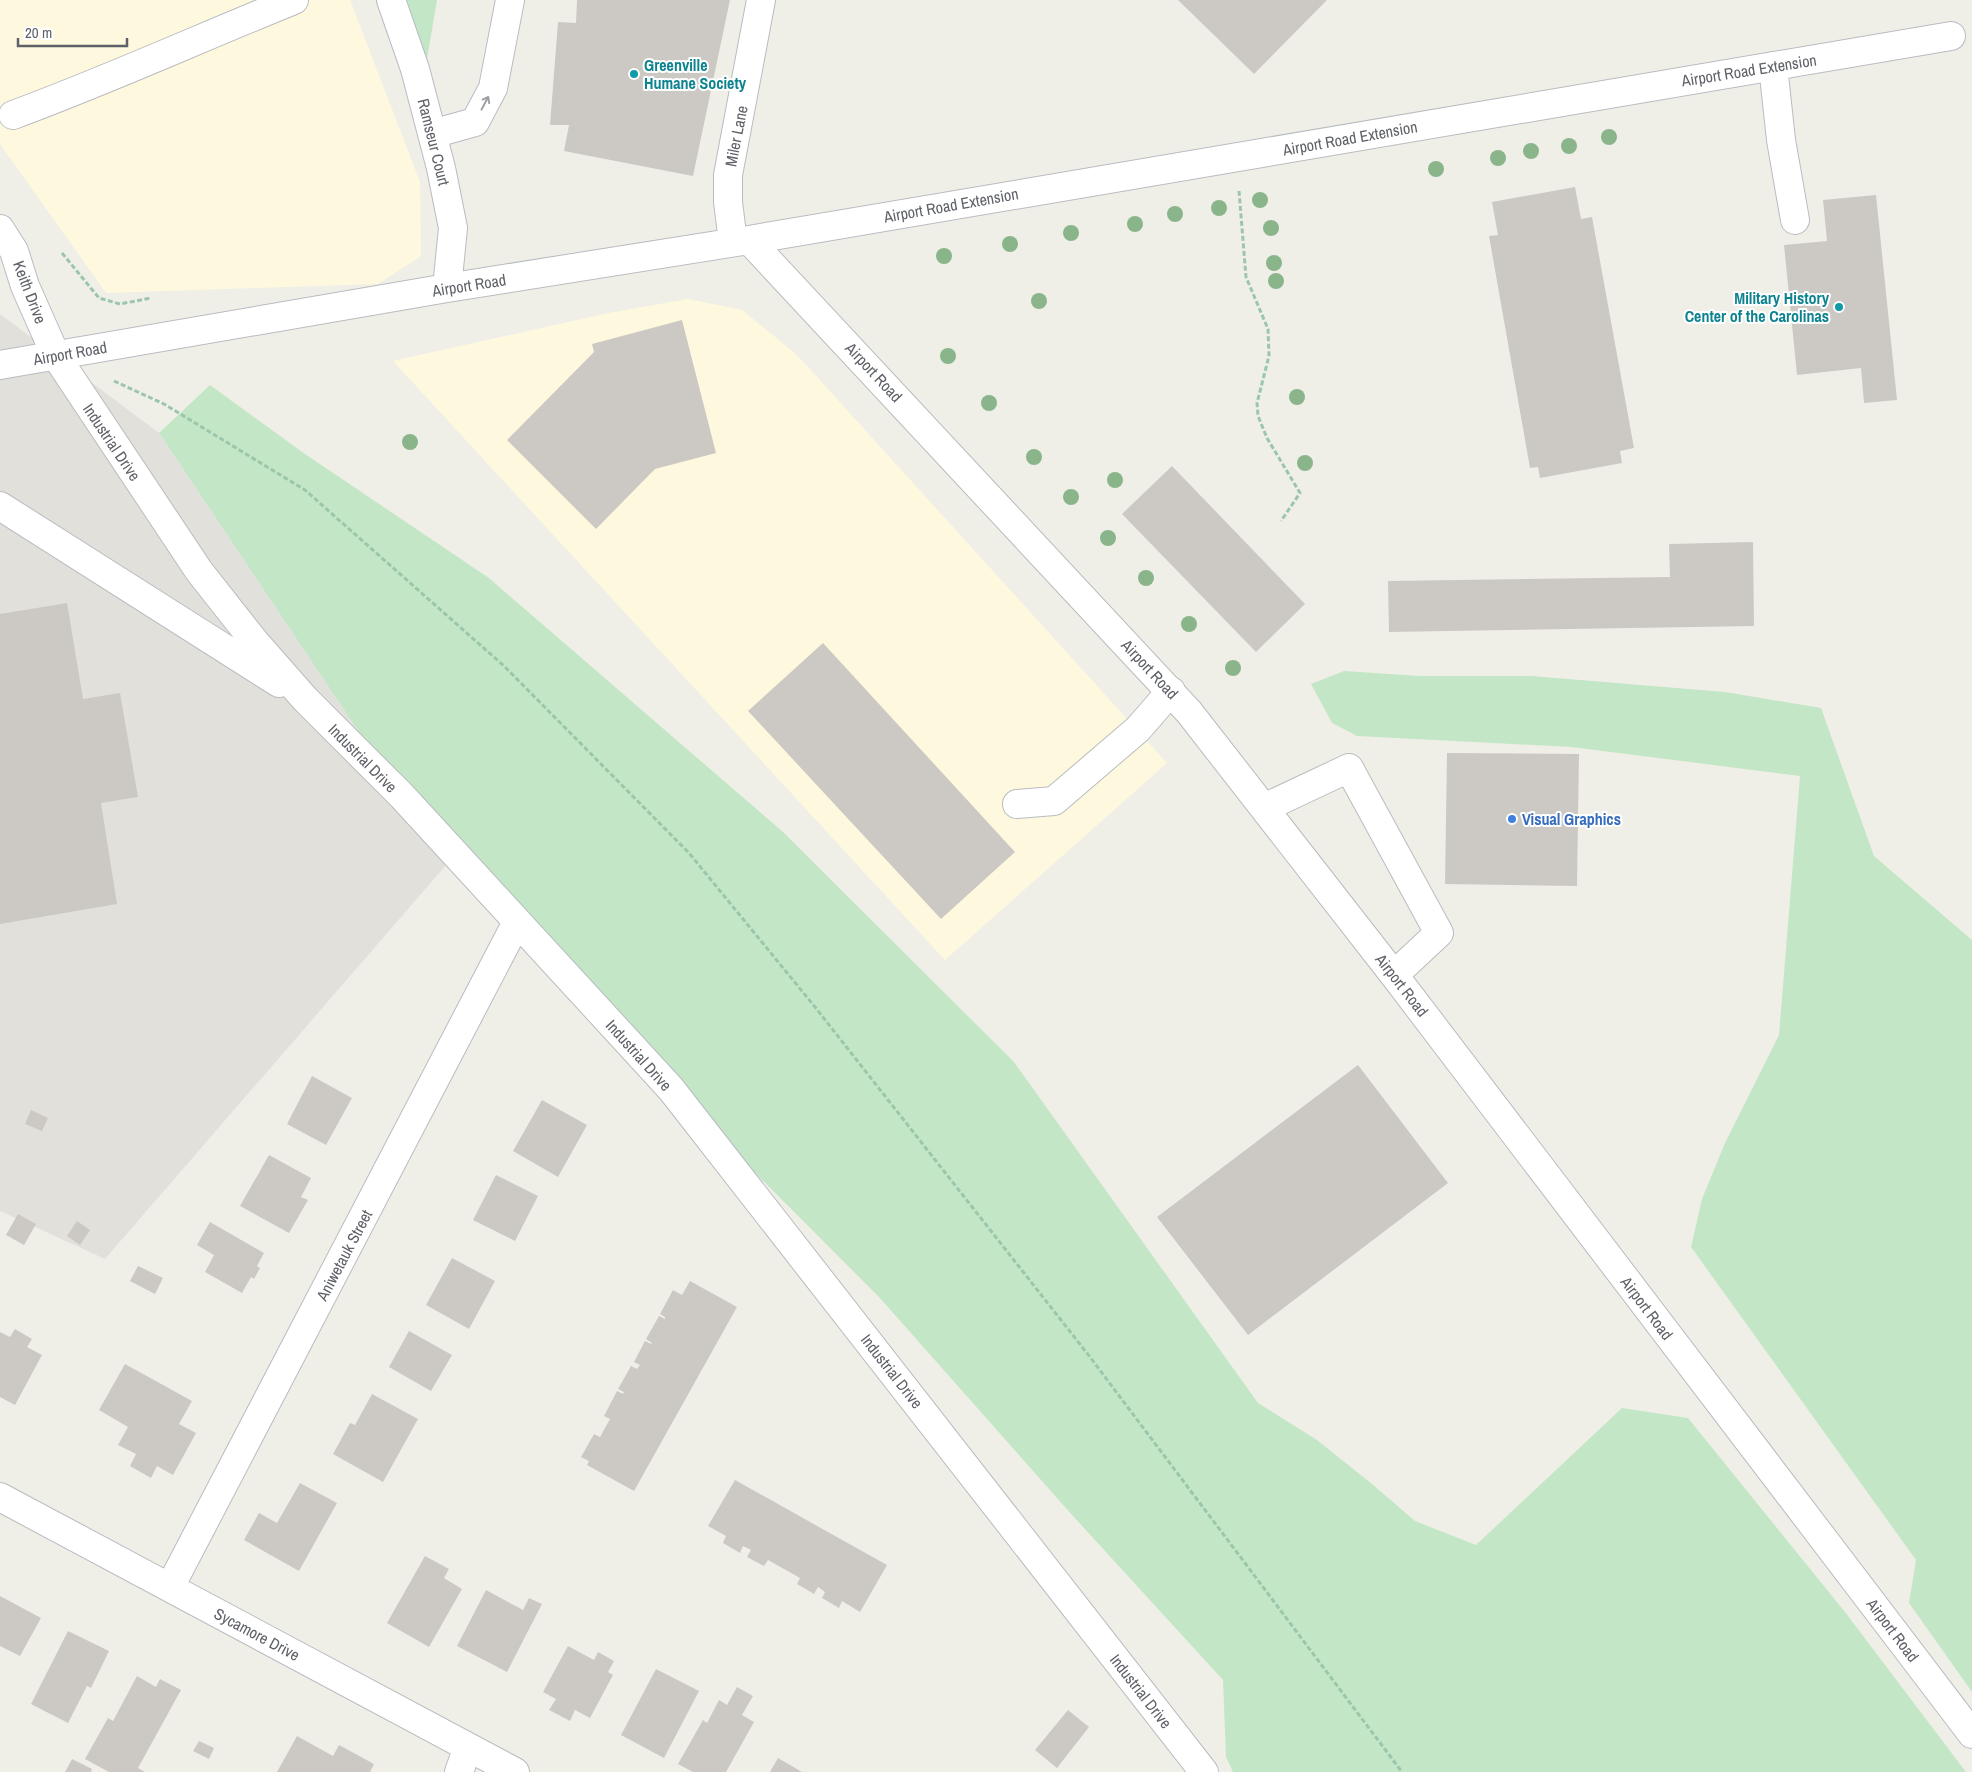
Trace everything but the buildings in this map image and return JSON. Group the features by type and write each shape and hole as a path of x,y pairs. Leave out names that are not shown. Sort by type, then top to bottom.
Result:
{"street":[{"path":"13,115 84,89 190,42 294,0"},
{"name":"Ramseur Court","path":"391,0 415,69 441,168 454,228 447,288"},
{"path":"432,134 475,122 493,88 510,0"},
{"name":"Miler Lane","path":"741,241 728,202 728,175 761,0"},
{"name":"Airport Road Extension","path":"741,241 1952,36"},
{"path":"1773,66 1781,140 1795,220"},
{"name":"Keith Drive","path":"0,230 14,251 25,286 56,356"},
{"name":"Airport Road","path":"0,365 447,288 741,241 1171,691 1394,975 1972,1734"},
{"name":"Industrial Drive","path":"56,356 199,571 255,642 304,699 402,796 671,1089 1204,1772"},
{"path":"0,506 304,699"},
{"path":"1017,804 1054,801 1138,728 1171,691"},
{"path":"1264,808 1349,768 1439,933 1394,975"},
{"name":"Aniwetauk Street","path":"170,1588 517,922"},
{"name":"Sycamore Drive","path":"0,1497 170,1588 464,1760 515,1772"}],"path":[{"path":"1239,191 1246,277 1268,329 1269,356 1257,403 1258,416 1266,438 1300,493 1281,521"},
{"path":"62,253 99,298 120,304 151,298"},
{"path":"164,404 305,490 504,666 688,853 815,1007 1090,1357 1402,1772"}],"shaded area":[{"path":"0,0 350,0 420,182 421,256 378,284 106,293 0,144"},
{"path":"688,299 742,310 797,355 1167,763 945,960 393,361 609,313"},
{"path":"0,314 159,433 447,864 105,1259 0,1211"}],"green space":[{"path":"406,0 437,0 427,59"},
{"path":"210,385 305,454 489,578 783,832 1014,1062 1258,1403 1317,1440 1415,1521 1476,1545 1622,1408 1688,1418 1845,1612 1966,1772 1233,1772 1226,1757 1223,1680 1073,1516 879,1297 447,864 159,433"},
{"path":"1344,671 1420,676 1532,676 1725,692 1821,708 1874,856 1972,940 1972,1692 1909,1603 1916,1560 1691,1247 1702,1199 1725,1143 1779,1035 1800,776 1571,747 1357,736 1332,723 1311,684"}],"place":[{"name":"Greenville Humane Society","path":"634,74"},
{"name":"Military History Center of the Carolinas","path":"1839,307"},
{"name":"Visual Graphics","path":"1512,819"}]}
